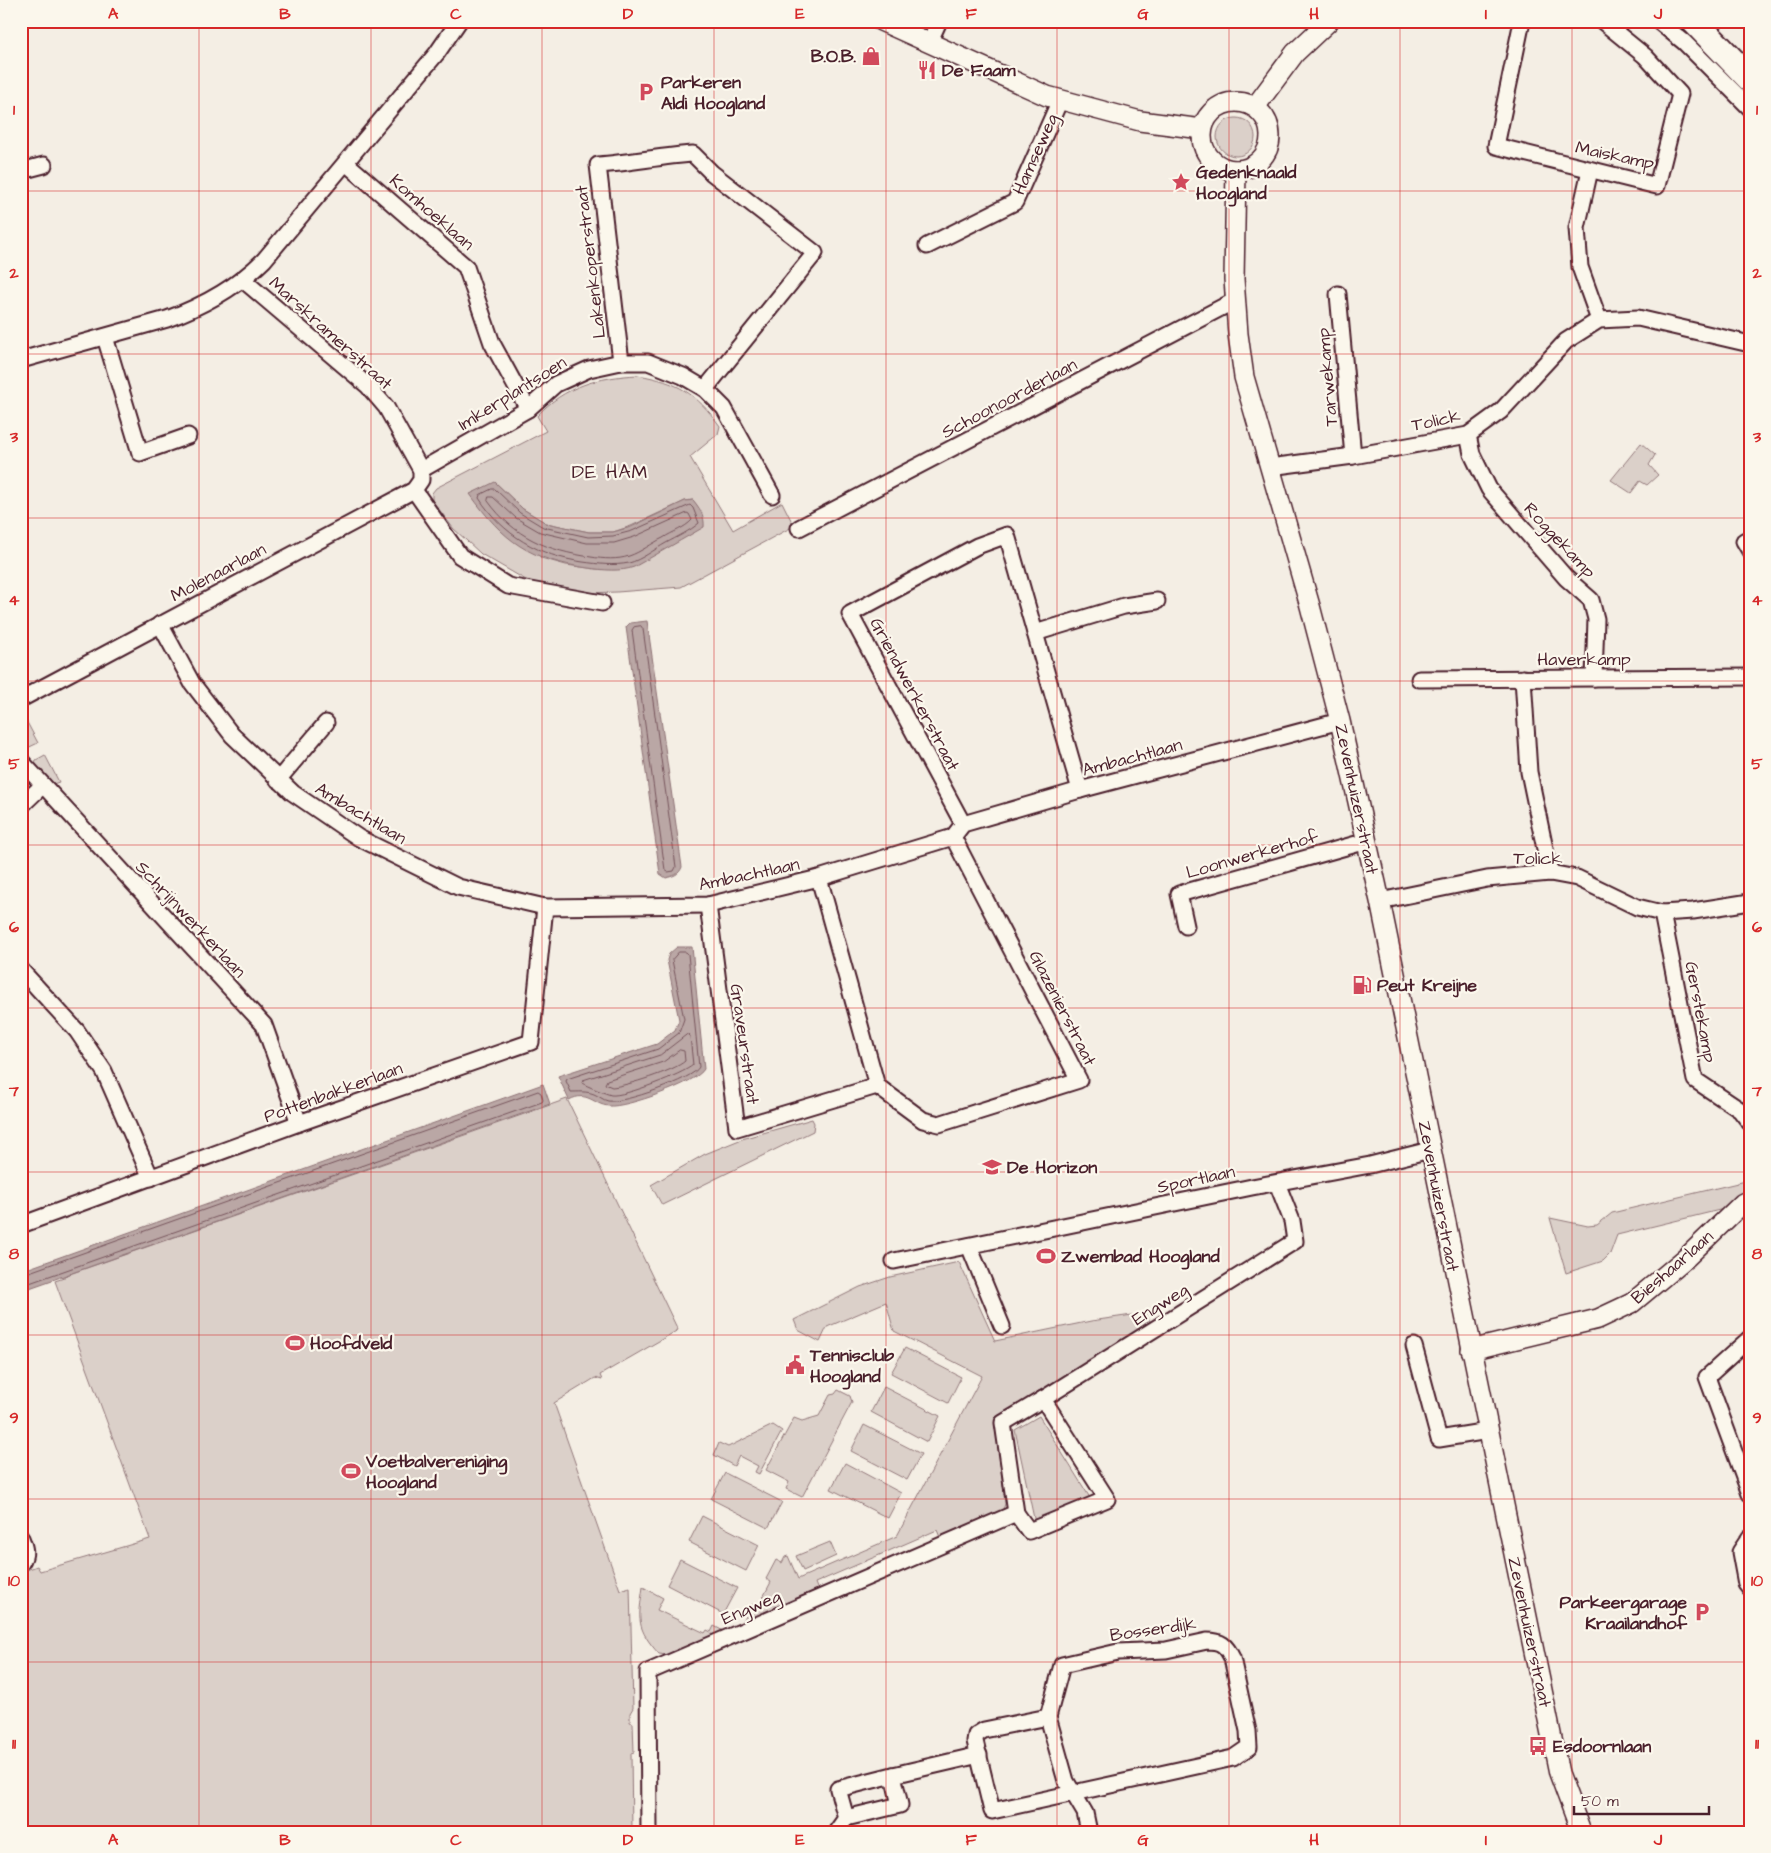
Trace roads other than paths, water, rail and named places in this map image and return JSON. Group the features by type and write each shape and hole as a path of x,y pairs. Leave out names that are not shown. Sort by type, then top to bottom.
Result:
{"main road":[{"path":"1694,21 1750,79"}],"street":[{"path":"21,360 190,311 242,279 264,260 346,163 437,53 459,21"},
{"name":"Hamseweg","path":"881,21 1029,89 1060,100 1140,121 1202,129"},
{"path":"929,43 940,21"},
{"path":"1255,107 1295,53 1330,21"},
{"name":"Maiskamp","path":"1522,21 1496,146 1656,186 1680,94 1645,56 1602,21"},
{"path":"1658,21 1684,42 1750,108"},
{"name":"Hamseweg","path":"927,246 1015,202 1060,100"},
{"path":"1240,101 1255,107 1266,118 1270,131 1269,146 1262,159 1243,170 1221,167 1209,157 1202,144 1202,129 1209,113 1223,104 1240,101"},
{"name":"Lakenkoperstraat","path":"621,362 598,165 631,163 674,155 693,154 712,173 815,253 705,389"},
{"name":"Komhoeklaan","path":"346,163 466,267 492,343 528,409"},
{"path":"21,171 44,165"},
{"name":"Zevenhuizerstraat","path":"1236,170 1234,258 1236,300 1244,377 1310,606 1340,721 1380,901 1559,1773 1581,1832"},
{"path":"1590,170 1576,228 1580,267 1599,320"},
{"name":"Marskramerstraat","path":"242,279 368,386 386,407 421,470"},
{"name":"Tarwekamp","path":"1338,294 1353,456"},
{"name":"Schoonoorderlaan","path":"799,528 1236,300"},
{"name":"Tolick","path":"1270,467 1353,456 1468,435 1501,411 1566,341 1599,320 1638,318 1750,344"},
{"path":"105,337 140,453 188,436"},
{"name":"Imkerplantsoen","path":"421,470 528,409 556,384 589,369 621,362 648,362 683,376 705,389 724,408 772,495"},
{"name":"Roggekamp","path":"1468,435 1472,454 1489,489 1566,578 1591,600 1596,619 1594,678"},
{"path":"421,470 421,480 414,490 460,556 508,586 602,603"},
{"name":"Molenaarlaan","path":"21,699 414,490"},
{"name":"Griendwerkerstraat","path":"963,824 850,614 977,546 1007,535 1080,790"},
{"path":"1750,538 1744,542 1750,551"},
{"path":"1035,633 1124,606 1158,601"},
{"name":"Ambachtlaan","path":"160,624 192,684 232,735 278,780 293,793 358,838 458,887 545,908 708,905 819,878 953,837"},
{"name":"Haverkamp","path":"1419,679 1750,677"},
{"path":"1523,678 1529,772 1550,873"},
{"name":"Ambachtlaan","path":"963,824 1080,790 1340,721"},
{"path":"278,780 326,723"},
{"name":"Schrijnwerkerlaan","path":"21,761 264,1025 299,1123"},
{"path":"21,806 43,785"},
{"path":"953,837 963,824"},
{"name":"Glazenierstraat","path":"877,1086 923,1120 939,1124 1080,1080 953,837"},
{"name":"Loonwerkerhof","path":"1186,926 1179,894 1367,841"},
{"name":"Tolick","path":"1380,901 1487,878 1550,873 1577,878 1637,907 1662,913 1693,911 1750,902"},
{"path":"819,878 877,1086"},
{"name":"Graveurstraat","path":"708,905 737,1128 877,1086"},
{"name":"Pottenbakkerlaan","path":"21,1225 299,1123 531,1042 545,908"},
{"name":"Gerstekamp","path":"1662,913 1695,1080 1740,1110 1750,1122"},
{"path":"21,970 77,1031 104,1070 151,1178"},
{"name":"Sportlaan","path":"894,1261 1370,1165 1430,1150"},
{"name":"Engweg","path":"649,1832 648,1672 1016,1514 1003,1423 1295,1240 1292,1221 1277,1183"},
{"name":"Bieshaarlaan","path":"1471,1350 1598,1319 1632,1303 1687,1257 1743,1203 1750,1200"},
{"path":"969,1246 1002,1326"},
{"path":"1750,1338 1707,1377 1750,1494"},
{"path":"1414,1346 1439,1439 1488,1430"},
{"path":"1016,1514 1029,1531 1107,1500 1043,1399"},
{"path":"1750,1537 1740,1552 1746,1584 1750,1589"},
{"path":"21,1538 25,1549 25,1556 21,1563"},
{"name":"Bosserdijk","path":"1207,1640 1218,1641 1226,1647 1232,1658 1248,1731 1249,1747 1233,1758 992,1811 976,1735 984,1730 1048,1717 1062,1665 1118,1652 1166,1650 1207,1640"},
{"path":"1048,1717 1066,1781 1085,1813 1089,1832"},
{"path":"846,1818 838,1789 979,1755"},
{"path":"836,1832 846,1818 900,1805 893,1775"}],"water":[{"path":"495,482 523,509 546,523 589,532 613,532 631,527 685,501 693,500 702,513 704,527 629,569 605,570 568,564 534,554 520,546 482,511 470,494"},
{"path":"647,621 682,867 673,876 666,878 660,874 626,627 630,623"},
{"path":"677,947 692,947 704,1069 699,1075 660,1094 617,1106 603,1105 586,1097 576,1097 569,1100 558,1076 657,1044 675,1030 679,1020 667,960 669,954"},
{"path":"543,1084 550,1104 21,1291 21,1271"}],"place":[{"name":"B.O.B.","path":"871,56"},
{"name":"De Faam","path":"927,70"},
{"name":"Parkeren Aldi Hoogland","path":"646,92"},
{"name":"Gedenknaald Hoogland","path":"1181,182"},
{"name":"Peut Kreijne","path":"1362,985"},
{"name":"De Horizon","path":"992,1167"},
{"name":"Zwembad Hoogland","path":"1046,1256"},
{"name":"Hoofdveld","path":"295,1343"},
{"name":"Tennisclub Hoogland","path":"795,1365"},
{"name":"Voetbalvereniging Hoogland","path":"351,1471"},
{"name":"Parkeergarage Kraailandhof","path":"1702,1612"},
{"name":"Esdoornlaan","path":"1538,1746"}],"district":[{"name":"DE HAM","path":"610,471"}]}
